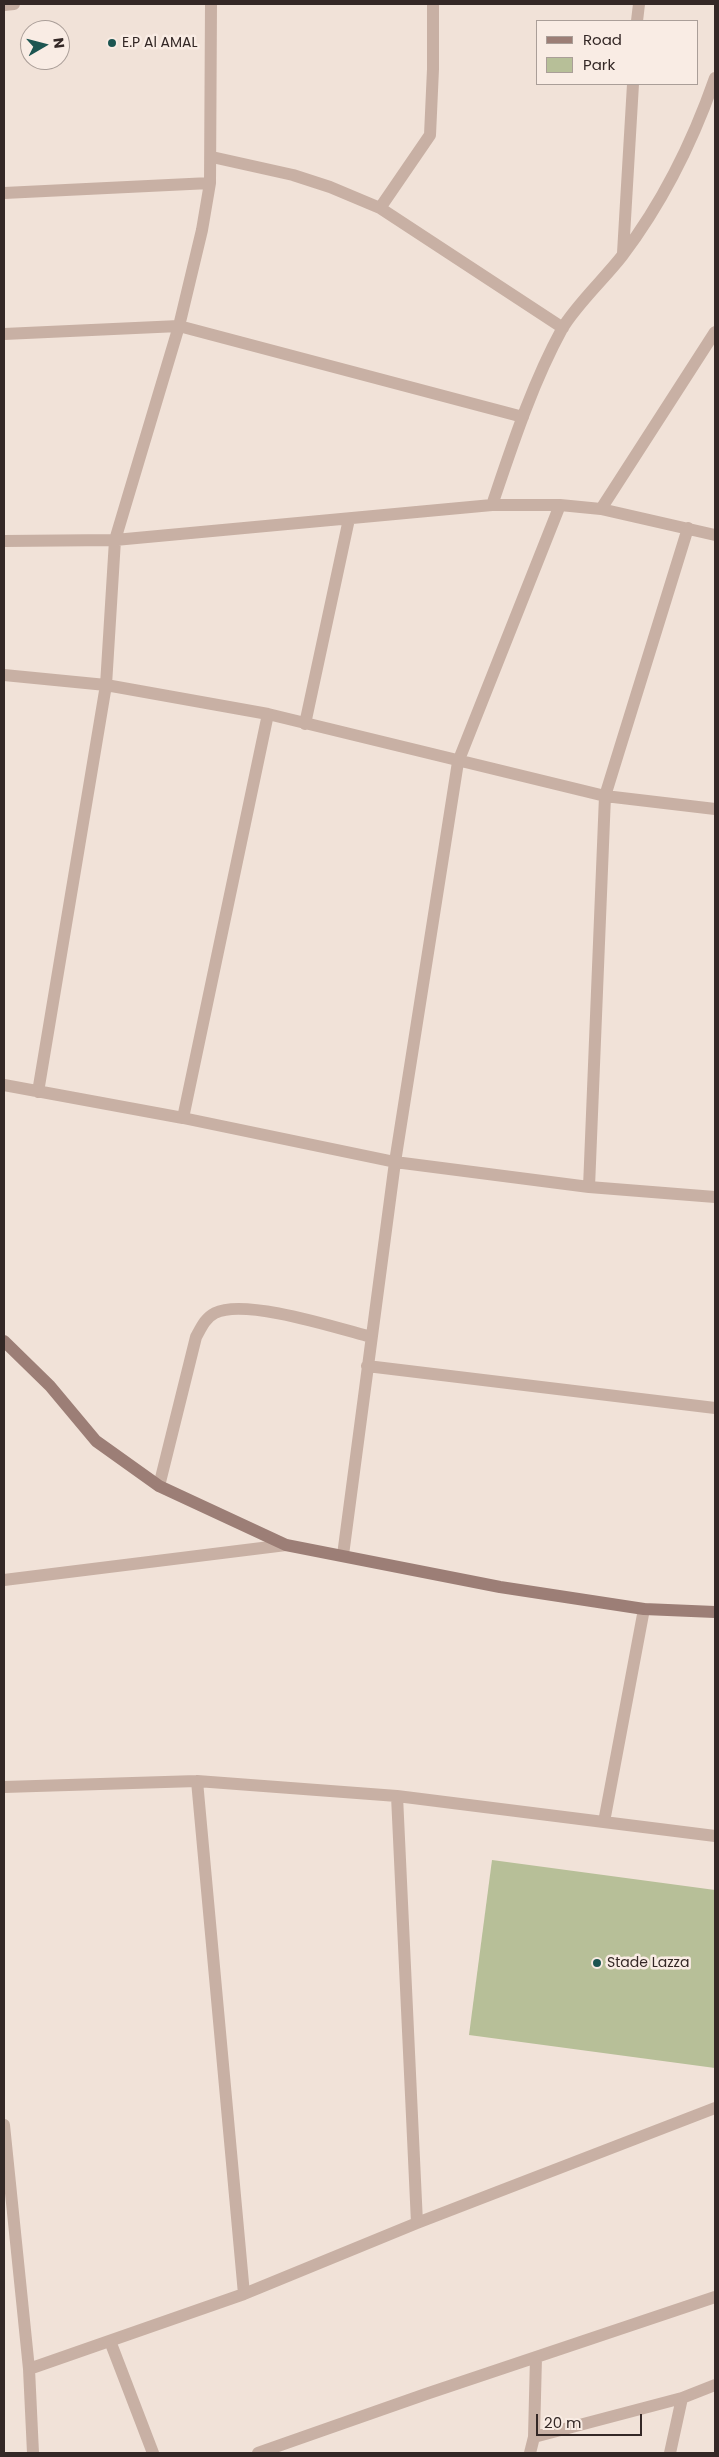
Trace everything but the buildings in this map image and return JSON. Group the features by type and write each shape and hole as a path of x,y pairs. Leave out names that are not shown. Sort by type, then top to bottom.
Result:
{"main road":[{"path":"4,1341 50,1386 96,1441 159,1486 286,1544 500,1587 644,1609 715,1612"}],"street":[{"path":"4,5 14,4"},
{"path":"38,1092 106,685 115,540 179,326 202,230 210,183 212,157 211,4"},
{"path":"380,208 430,135 433,4"},
{"path":"637,20 639,4"},
{"path":"492,505 523,417 563,328 623,254 675,172 699,122 715,78"},
{"path":"623,254 633,85"},
{"path":"212,157 293,174 380,208 563,328"},
{"path":"4,193 210,183"},
{"path":"4,334 179,326 523,417"},
{"path":"601,509 715,332"},
{"path":"4,541 115,540 492,505 560,505 601,509 715,535"},
{"path":"343,1555 395,1162 458,762 560,505"},
{"path":"305,724 349,519"},
{"path":"589,1187 605,796 688,528"},
{"path":"4,676 106,685 268,714 458,762 605,796 715,809"},
{"path":"183,1118 268,714"},
{"path":"4,1085 183,1118 395,1162 589,1187 715,1197"},
{"path":"159,1486 196,1337 204,1322 214,1313 226,1309 266,1311 371,1337"},
{"path":"367,1366 715,1408"},
{"path":"4,1580 286,1544"},
{"path":"604,1822 644,1609"},
{"path":"4,1787 197,1781 397,1796 715,1836"},
{"path":"197,1781 244,2294"},
{"path":"397,1796 417,2223"},
{"path":"29,2369 244,2294 417,2223 715,2108"},
{"path":"4,2125 29,2369 34,2453"},
{"path":"258,2453 715,2297"},
{"path":"110,2341 153,2453"},
{"path":"530,2453 534,2437 536,2357"},
{"path":"534,2437 682,2398 715,2385"},
{"path":"670,2453 682,2398"}],"green space":[{"name":"Stade Lazza","path":"492,1860 715,1890 715,2068 469,2035"}],"place":[{"name":"E.P Al AMAL","path":"112,43"},
{"name":"Stade Lazza","path":"597,1963"}]}
